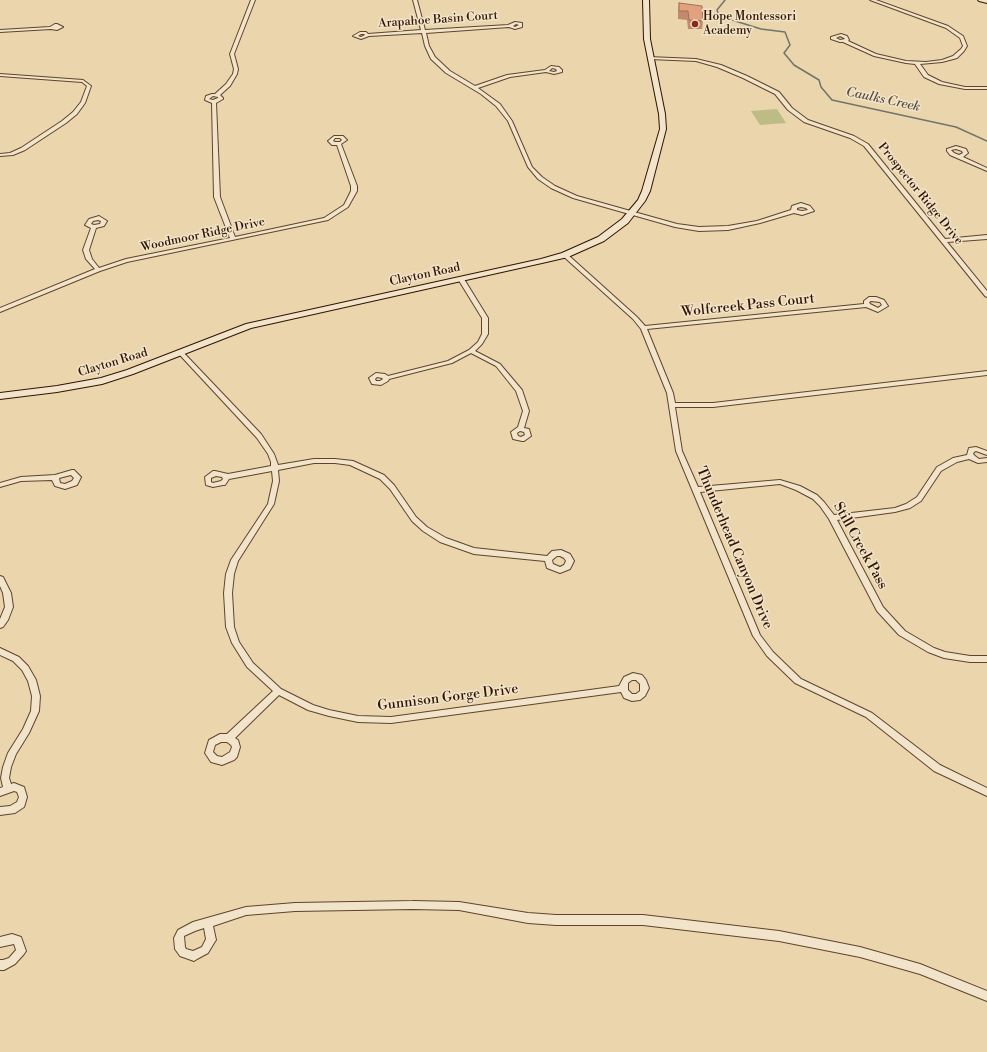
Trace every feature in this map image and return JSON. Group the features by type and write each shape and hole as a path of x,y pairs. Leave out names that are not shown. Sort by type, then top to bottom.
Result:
{"main road":[{"name":"Clayton Road","path":"0,396 57,390 102,381 130,372 248,326 565,255 601,239 613,231 633,213 646,192 663,128 662,114 647,39 646,0"},
{"path":"981,0 987,1"}],"street":[{"path":"217,95 221,97 214,102 207,99 210,96 217,95 228,85 235,74 236,68 232,54 253,0"},
{"path":"415,0 429,50 436,62 453,75 493,100 504,112 510,121 525,159 540,178 569,194 677,226 710,230 728,228 758,222 794,211"},
{"path":"845,41 882,58 917,63 935,62 955,57 963,50 965,46 962,38 942,24 872,0"},
{"name":"Arapahoe Basin Court","path":"368,35 509,26"},
{"path":"0,31 51,28"},
{"name":"Prospector Ridge Drive","path":"650,58 663,60 671,58 686,58 706,62 767,87 777,93 795,113 806,121 852,137 866,146 987,295"},
{"path":"917,63 926,76 941,83 965,88 987,88"},
{"path":"475,88 509,76 546,71"},
{"path":"0,74 83,81 89,86 83,102 75,113 55,130 23,149 11,154 0,155"},
{"path":"214,102 217,196 233,238"},
{"name":"Woodmoor Ridge Drive","path":"0,310 98,270 153,254 319,221 337,213 346,206 353,197 354,186 339,144"},
{"path":"960,157 987,170"},
{"path":"94,227 86,250 89,259 98,270"},
{"path":"944,241 987,237"},
{"name":"Thunderhead Canyon Drive","path":"565,255 635,318 644,328 667,382 679,451 757,636 770,654 798,681 869,715 937,768 987,792"},
{"path":"387,378 450,362 471,352 485,334 485,318 461,279"},
{"name":"Wolfcreek Pass Court","path":"644,328 867,305"},
{"name":"Gunnison Gorge Drive","path":"180,352 259,436 271,454 275,467 276,481 271,504 235,560 230,574 228,593 230,627 236,643 250,665 278,691 311,708 330,714 358,719 391,720 622,689"},
{"path":"471,352 498,365 519,390 526,411 521,429"},
{"path":"672,405 713,406 987,374"},
{"path":"970,456 970,452 974,449 983,450 987,454"},
{"path":"832,518 895,510 908,506 919,499 939,469 955,460 970,456 978,461 987,460"},
{"path":"226,477 275,467 326,460 358,466 375,472 387,481 414,519 425,529 443,540 474,551 548,559"},
{"path":"0,485 21,479 55,478"},
{"name":"Still Creek Pass","path":"696,490 780,482 798,488 815,497 832,518 880,609 902,632 917,642 944,656 987,659"},
{"path":"0,579 7,593 9,607 5,618 0,625"},
{"path":"0,651 16,659 25,668 32,680 36,696 34,711 26,731 12,752 5,778 4,790 14,787 21,790 22,801 12,810 0,811"},
{"path":"229,738 278,691"},
{"path":"208,924 211,940 209,946 200,954 188,955 180,949 179,938 181,933 193,927 208,924 246,911 295,906 362,904 459,906 528,918 556,920 643,920 779,936 860,952 920,969 987,996"},
{"path":"0,942 12,938 18,940 21,951 12,961 4,965 0,965"}],"shaded area":[{"path":"777,109 786,123 760,125 751,111"}],"building":[{"path":"679,3 702,6 703,21 689,20 688,11 679,11"}],"waterway":[{"name":"Caulks Creek","path":"725,0 717,10 719,16 761,29 785,32 790,45 784,53 794,65 819,80 821,87 832,100 956,127 987,141"}],"place":[{"name":"Hope Montessori Academy","path":"695,24"}]}
